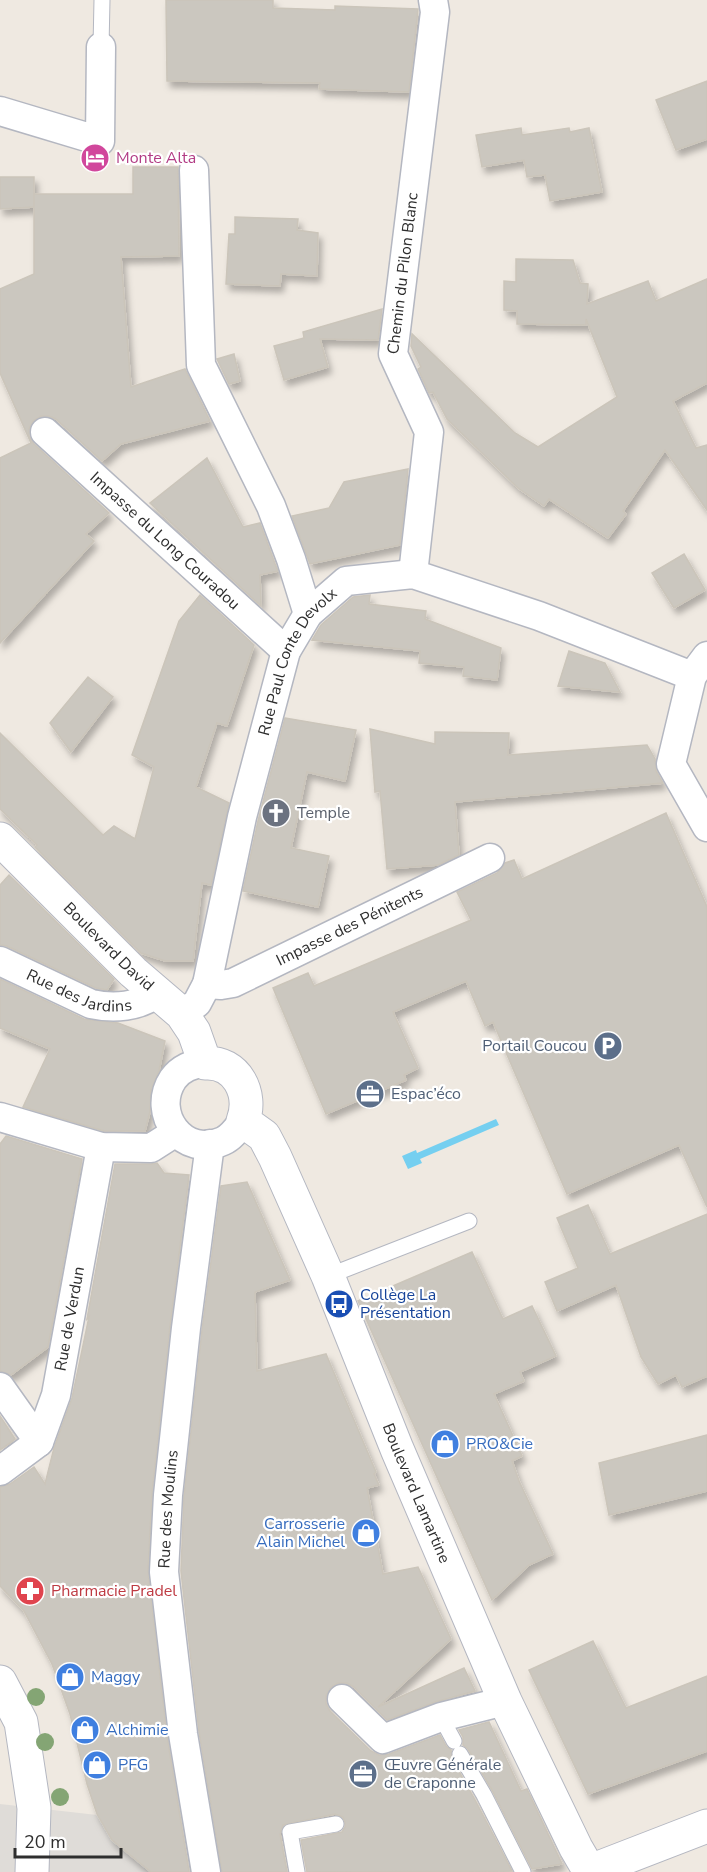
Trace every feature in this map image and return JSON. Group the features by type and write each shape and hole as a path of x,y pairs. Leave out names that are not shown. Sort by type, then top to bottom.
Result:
{"street":[{"name":"Chemin du Pilon Blanc","path":"414,574 429,432 393,354 435,12 433,0"},
{"path":"0,111 100,141 102,47"},
{"path":"194,170 201,365 271,506 308,614"},
{"name":"Impasse du Long Couradou","path":"45,432 286,651"},
{"name":"Rue Paul Conte Devolx","path":"170,1003 197,1003 207,984 242,817 286,651 308,614 346,580 414,574 699,666"},
{"path":"699,666 671,764 707,827"},
{"name":"Boulevard David","path":"0,839 133,972 170,1003 194,1032 205,1063"},
{"name":"Impasse des Pénitents","path":"207,984 233,983 490,858"},
{"name":"Rue des Jardins","path":"0,961 91,1004 100,1006 170,1003"},
{"path":"205,1063 227,1068 240,1080 246,1096 247,1105 243,1121 223,1141 197,1144 176,1132 165,1109 165,1097 177,1074 187,1067 205,1063"},
{"path":"0,1117 101,1146 151,1148 176,1132"},
{"name":"Boulevard Lamartine","path":"243,1121 264,1136 328,1276 397,1449 505,1701 589,1872"},
{"name":"Rue des Moulins","path":"206,1872 183,1734 164,1572 168,1495 186,1328 210,1144"},
{"name":"Rue de Verdun","path":"39,1442 56,1395 101,1146"},
{"path":"0,1387 39,1442 0,1471"},
{"path":"0,1682 34,1808 32,1872"},
{"path":"342,1700 382,1739 452,1737 505,1701"},
{"path":"589,1872 707,1826"}],"lane":[{"path":"102,0 102,47"},
{"path":"328,1276 469,1221"},
{"path":"452,1737 523,1872"},
{"path":"297,1872 290,1832 336,1824"}],"shaded area":[{"path":"0,1804 97,1815 112,1840 152,1872 0,1872"}],"water":[{"path":"496,1119 499,1125 420,1159 422,1163 408,1169 402,1156 416,1150 417,1153"}],"building":[{"path":"166,0 273,0 273,8 335,10 335,6 418,9 409,92 319,89 320,83 167,81"},
{"path":"707,81 707,139 676,150 656,100"},
{"path":"521,128 522,135 569,128 570,132 589,128 602,192 550,201 545,175 527,177 524,160 482,167 476,135"},
{"path":"133,167 178,167 179,256 121,257 131,387 185,369 210,421 121,444 102,461 56,419 41,416 33,421 29,429 29,436 34,444 109,513 86,534 94,541 0,643 0,458 31,443 0,373 0,289 34,274 34,194 133,194"},
{"path":"0,177 34,177 34,207 0,209"},
{"path":"235,217 298,219 297,230 318,233 317,276 281,274 280,286 226,284 229,234 235,234"},
{"path":"516,259 573,260 580,283 588,284 587,304 648,281 656,301 707,279 707,383 673,401 696,448 707,445 707,510 665,450 623,511 626,514 608,538 549,499 544,506 518,488 447,419 433,392 429,393 418,369 421,367 411,346 412,334 515,433 538,447 617,397 586,319 586,325 517,324 517,311 504,310 504,281 516,282"},
{"path":"382,309 378,340 320,339 328,367 284,380 274,346 304,338 303,332"},
{"path":"234,354 240,381 229,384 217,359"},
{"path":"207,458 243,527 260,523 278,571 260,575 261,606 150,503"},
{"path":"408,469 400,545 310,564 292,516 329,508 344,482"},
{"path":"684,554 705,590 674,608 652,573"},
{"path":"200,595 254,645 227,726 217,723 196,787 229,803 211,885 202,883 193,961 165,961 141,953 0,809 0,733 103,835 114,826 135,839 154,767 132,755 179,621"},
{"path":"370,595 369,604 426,611 425,619 501,648 497,680 463,676 464,667 419,663 420,651 312,640 321,625 353,597"},
{"path":"569,651 605,663 620,692 558,686"},
{"path":"88,677 113,697 71,752 50,723"},
{"path":"285,718 356,730 345,781 307,772 291,848 329,856 318,907 243,891 258,821"},
{"path":"370,729 435,744 435,732 509,733 508,755 647,745 655,759 656,771 663,783 455,802 459,855 438,865 387,869 380,791 375,792"},
{"path":"666,813 707,907 707,1207 679,1145 567,1194 493,1022 485,1026 466,981 393,1012 418,1068 404,1075 406,1080 326,1114 273,988 308,973 314,986 471,920 457,892 497,873 505,863 514,860 522,879"},
{"path":"9,875 114,979 107,990 96,988 7,946 0,945 0,885"},
{"path":"0,979 84,1019 118,1023 165,1041 159,1071 151,1090 150,1112 145,1131 104,1131 23,1107 50,1049 0,1028"},
{"path":"6,1136 82,1159 48,1347 11,1375 0,1371 0,1144"},
{"path":"157,1163 164,1173 189,1175 152,1493 148,1571 167,1736 189,1872 151,1872 112,1840 97,1814 87,1784 70,1714 52,1664 24,1611 0,1586 0,1487 10,1484 34,1467 45,1484 54,1448 72,1398 89,1317 87,1319 115,1164"},
{"path":"247,1182 290,1280 255,1292 257,1371 326,1354 376,1472 374,1474 379,1485 367,1488 383,1574 418,1567 451,1639 378,1707 464,1668 475,1691 435,1702 387,1720 354,1687 347,1683 338,1683 331,1687 326,1696 326,1704 330,1711 371,1751 379,1755 389,1754 440,1735 451,1750 452,1759 512,1871 307,1872 301,1840 342,1832 345,1822 343,1817 335,1814 283,1825 280,1834 287,1872 222,1872 199,1732 181,1571 184,1496 202,1330 221,1186"},
{"path":"588,1205 610,1254 707,1214 707,1376 682,1387 676,1375 658,1384 641,1357 616,1285 557,1311 545,1282 578,1268 557,1218"},
{"path":"472,1252 503,1319 532,1306 556,1356 520,1372 524,1381 494,1394 522,1456 512,1461 519,1481 553,1554 529,1565 492,1600 358,1301"},
{"path":"0,1416 15,1439 0,1450"},
{"path":"707,1435 707,1491 609,1515 599,1463"},
{"path":"593,1641 626,1708 707,1676 707,1751 588,1794 529,1670"},
{"path":"489,1722 521,1791 527,1789 562,1864 532,1869 492,1790 468,1749 463,1745 463,1737 459,1730"}],"place":[{"name":"Monte Alta","path":"95,158"},
{"name":"Temple","path":"276,813"},
{"name":"Portail Coucou","path":"608,1046"},
{"name":"Espac’éco","path":"370,1094"},
{"name":"Collège La Présentation","path":"339,1304"},
{"name":"PRO&Cie","path":"445,1444"},
{"name":"Carrosserie Alain Michel","path":"366,1533"},
{"name":"Pharmacie Pradel","path":"30,1591"},
{"name":"Maggy","path":"70,1677"},
{"name":"Alchimie","path":"85,1730"},
{"name":"PFG","path":"97,1765"},
{"name":"Œuvre Générale de Craponne","path":"363,1774"}]}
